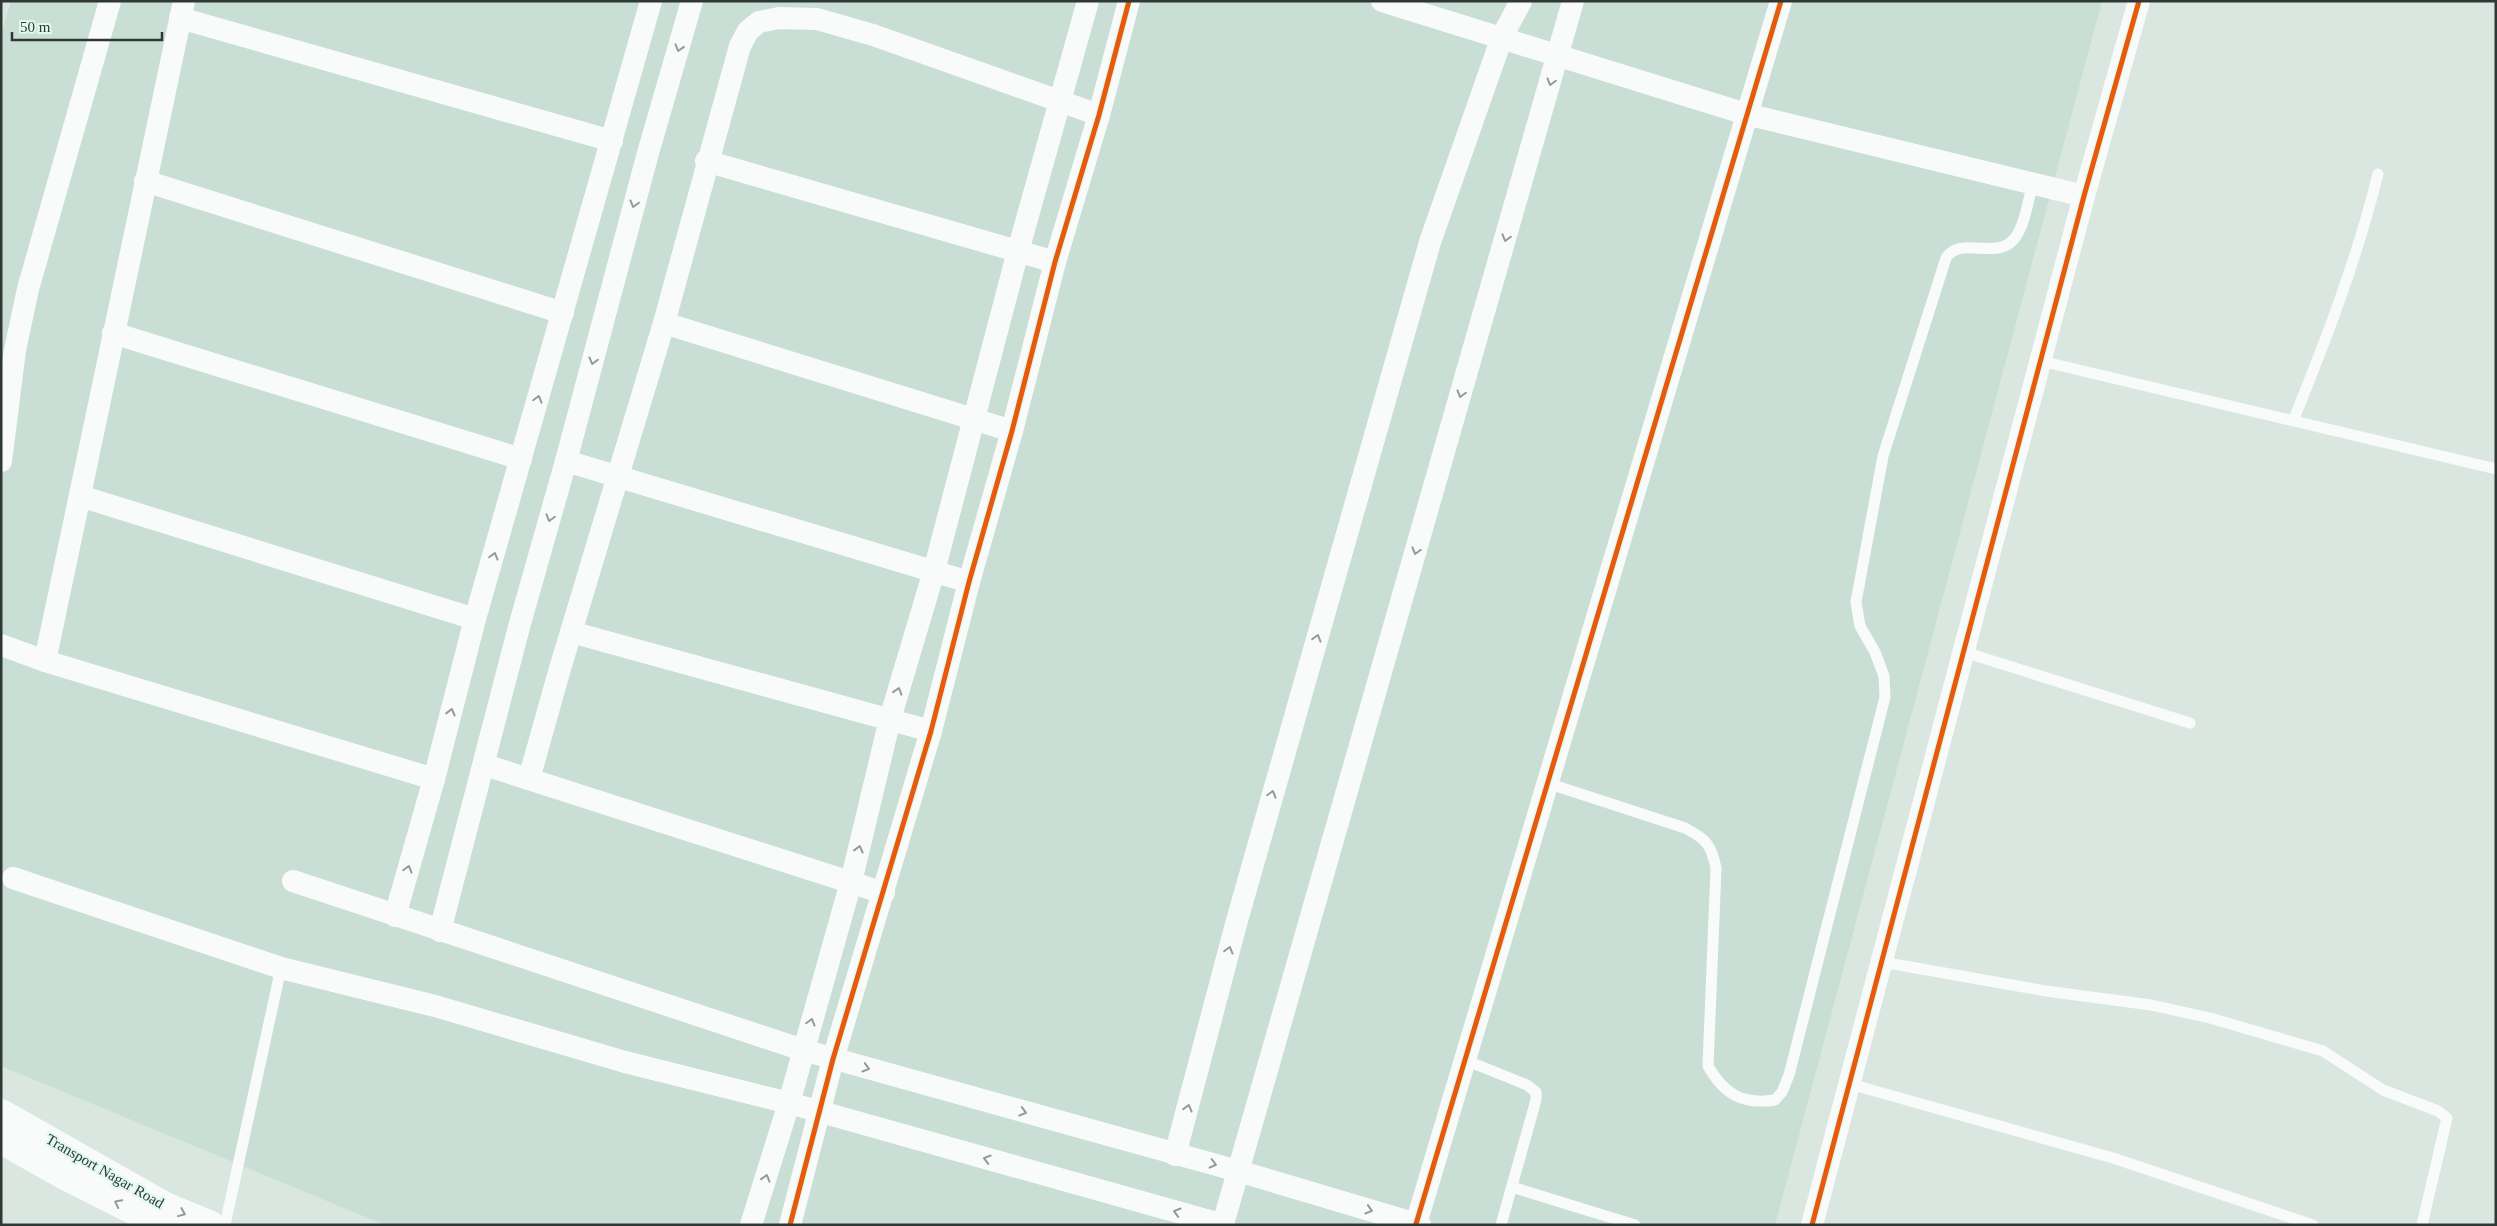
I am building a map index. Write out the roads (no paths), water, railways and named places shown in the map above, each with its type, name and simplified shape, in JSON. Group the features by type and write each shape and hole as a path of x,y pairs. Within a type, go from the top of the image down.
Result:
{"main road":[{"name":"Transport Nagar Road","path":"1,1113 165,1206 210,1225"},
{"name":"Transport Nagar Road","path":"1,1140 65,1176 162,1225"}],"street":[{"path":"1,461 15,350 28,289 110,1"},
{"path":"395,916 434,779 475,619 564,313 650,1"},
{"path":"440,932 522,618 648,153 692,1"},
{"path":"751,1225 789,1103 851,882 890,719 934,571 1018,251 1088,1"},
{"path":"790,1225 833,1059 931,731 969,582 1012,431 1055,262 1099,115 1129,1"},
{"path":"1382,1 1746,114 2084,196"},
{"path":"1175,1155 1236,924 1430,242 1502,38 1521,1"},
{"path":"7,875 281,968 435,1006 625,1062 789,1103 1223,1225 1573,1"},
{"path":"293,881 440,932 803,1050 1238,1171 1418,1224 1780,1"},
{"path":"1812,1225 2084,196 2139,1"},
{"path":"46,661 144,181 182,10 612,141"},
{"path":"529,779 664,323 706,161 740,46 748,31 759,22 779,18 817,19 873,35 1060,103 1099,115"},
{"path":"706,161 1055,262"},
{"path":"144,181 564,313"},
{"path":"664,323 1012,431"},
{"path":"113,333 520,459"},
{"path":"566,461 969,582"},
{"path":"80,496 475,619"},
{"path":"571,632 931,731"},
{"path":"1,645 46,661 434,779"},
{"path":"485,765 884,892"}],"lane":[{"path":"2293,421 2323,347 2354,258 2378,174"},
{"path":"1547,783 1685,828 1700,836 1712,848 1716,868 1708,1066 1717,1081 1731,1094 1747,1100 1764,1102 1775,1100 1782,1092 1789,1075 1885,697 1884,676 1875,652 1860,626 1856,602 1884,456 1946,258 1950,252 1961,248 1995,249 2008,245 2015,238 2019,229 2033,184"},
{"path":"2041,361 2496,469"},
{"path":"1964,652 2190,723"},
{"path":"1882,962 2046,991 2151,1005 2210,1018 2323,1051 2383,1090 2438,1111 2447,1118 2422,1225"},
{"path":"225,1225 281,968"},
{"path":"1465,1060 1527,1085 1536,1092 1536,1100 1501,1225"},
{"path":"1850,1084 2113,1158 2313,1225"},
{"path":"1512,1187 1636,1225"}]}
